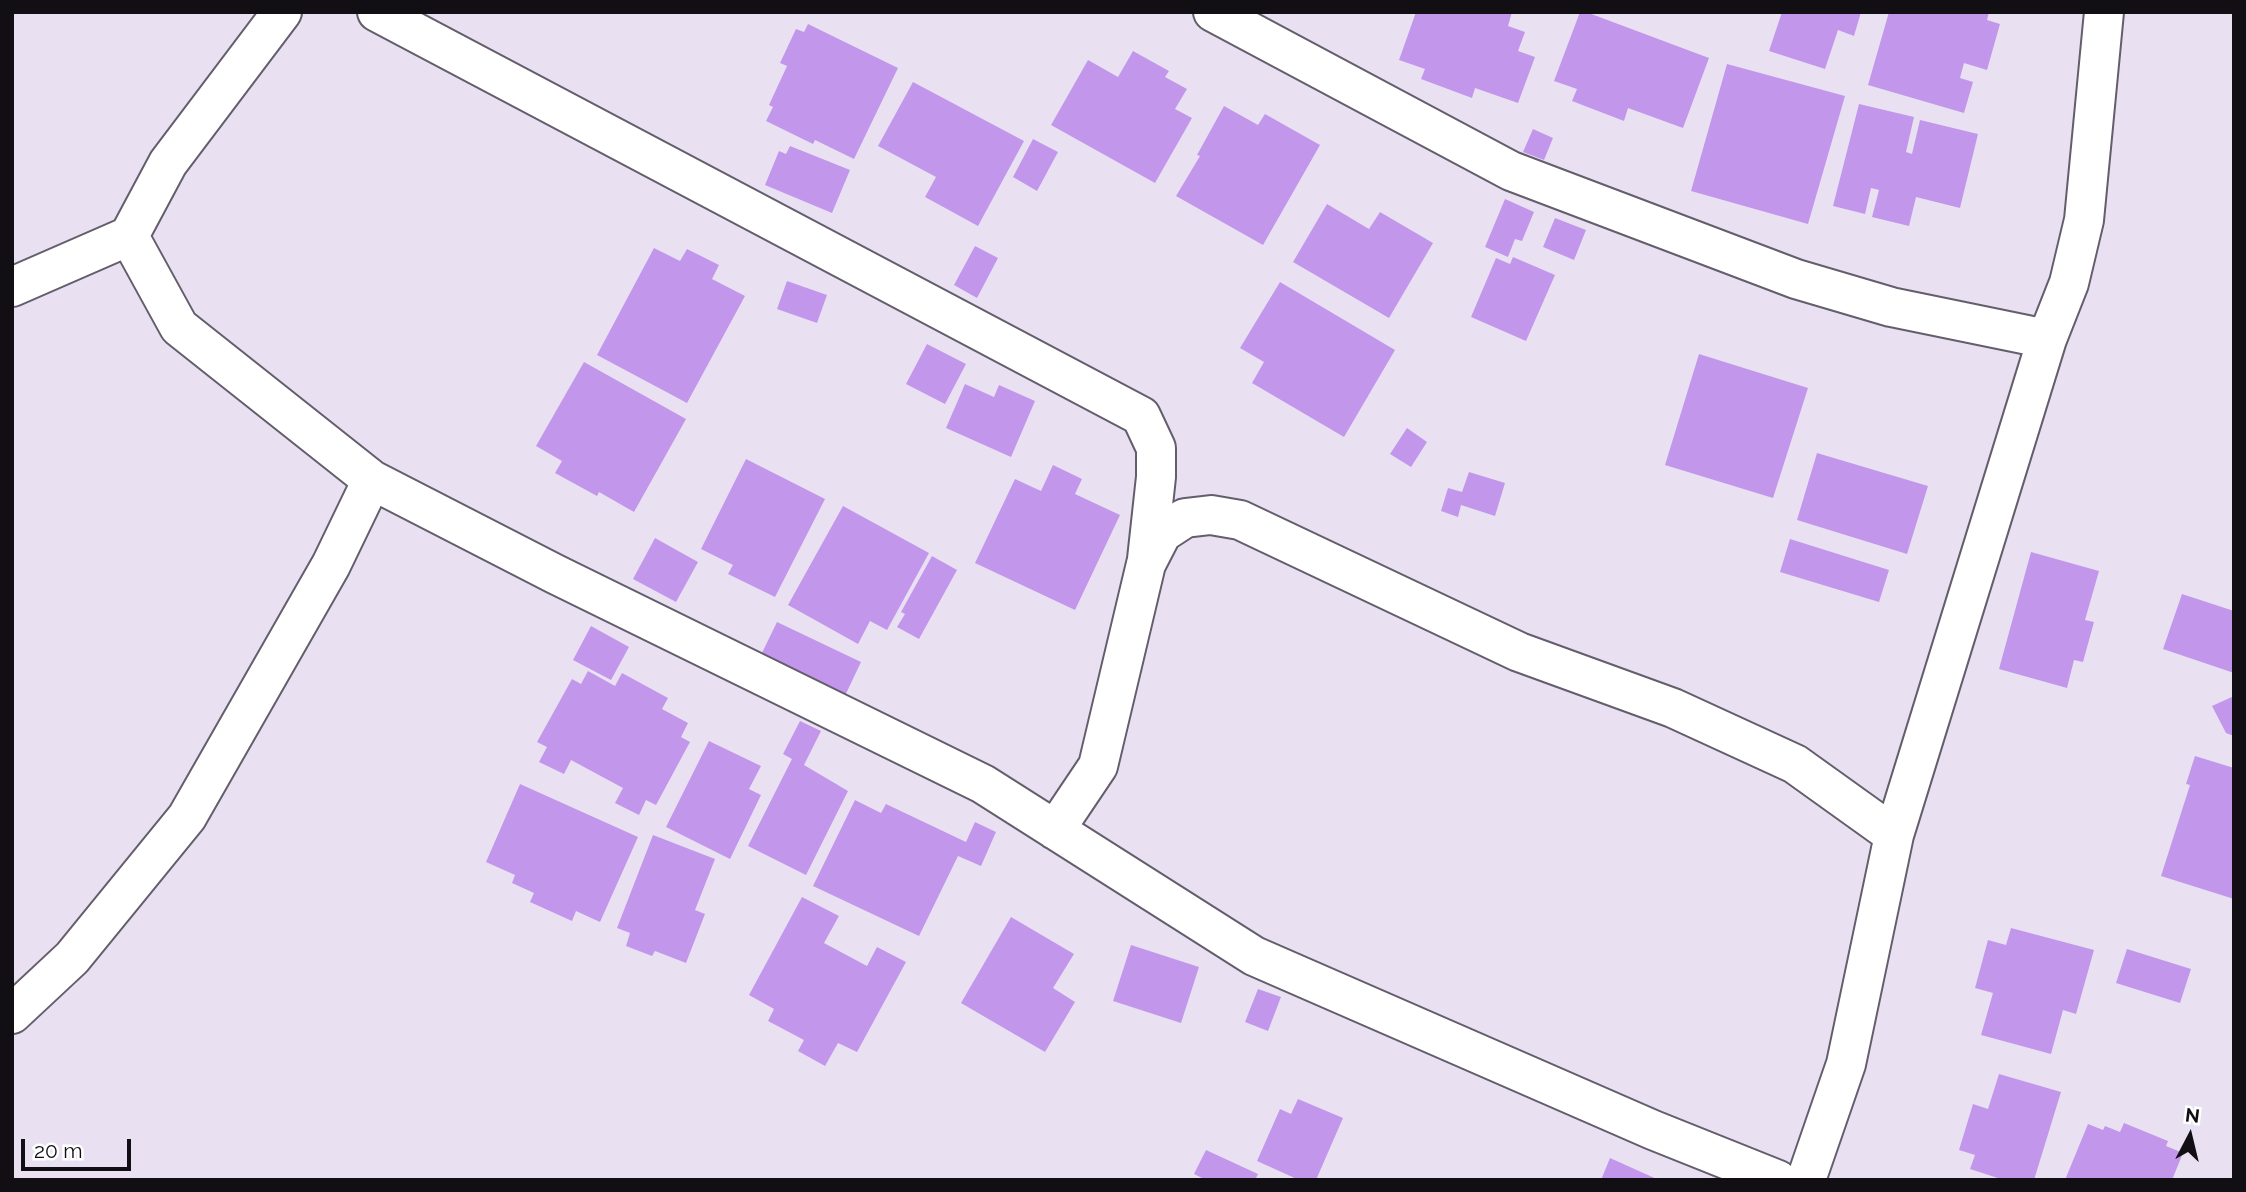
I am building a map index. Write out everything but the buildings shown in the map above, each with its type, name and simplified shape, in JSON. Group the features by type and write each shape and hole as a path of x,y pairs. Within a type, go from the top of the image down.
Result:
{"street":[{"path":"12,287 129,236 167,163 282,12"},
{"path":"377,12 1141,416 1156,448 1156,477 1146,564 1098,766 1055,830"},
{"path":"1213,12 1511,171 1796,279 1891,307 2047,339"},
{"path":"1806,1180 1846,1064 1894,835 2047,339 2069,284 2084,220 2104,12"},
{"path":"129,236 178,327 372,480 555,574 983,784 1254,956 1653,1130 1778,1180"},
{"path":"12,1014 72,958 187,817 331,565 372,480"},
{"path":"1146,564 1162,533 1185,518 1211,515 1240,520 1519,652 1673,708 1795,764 1894,835"}]}
